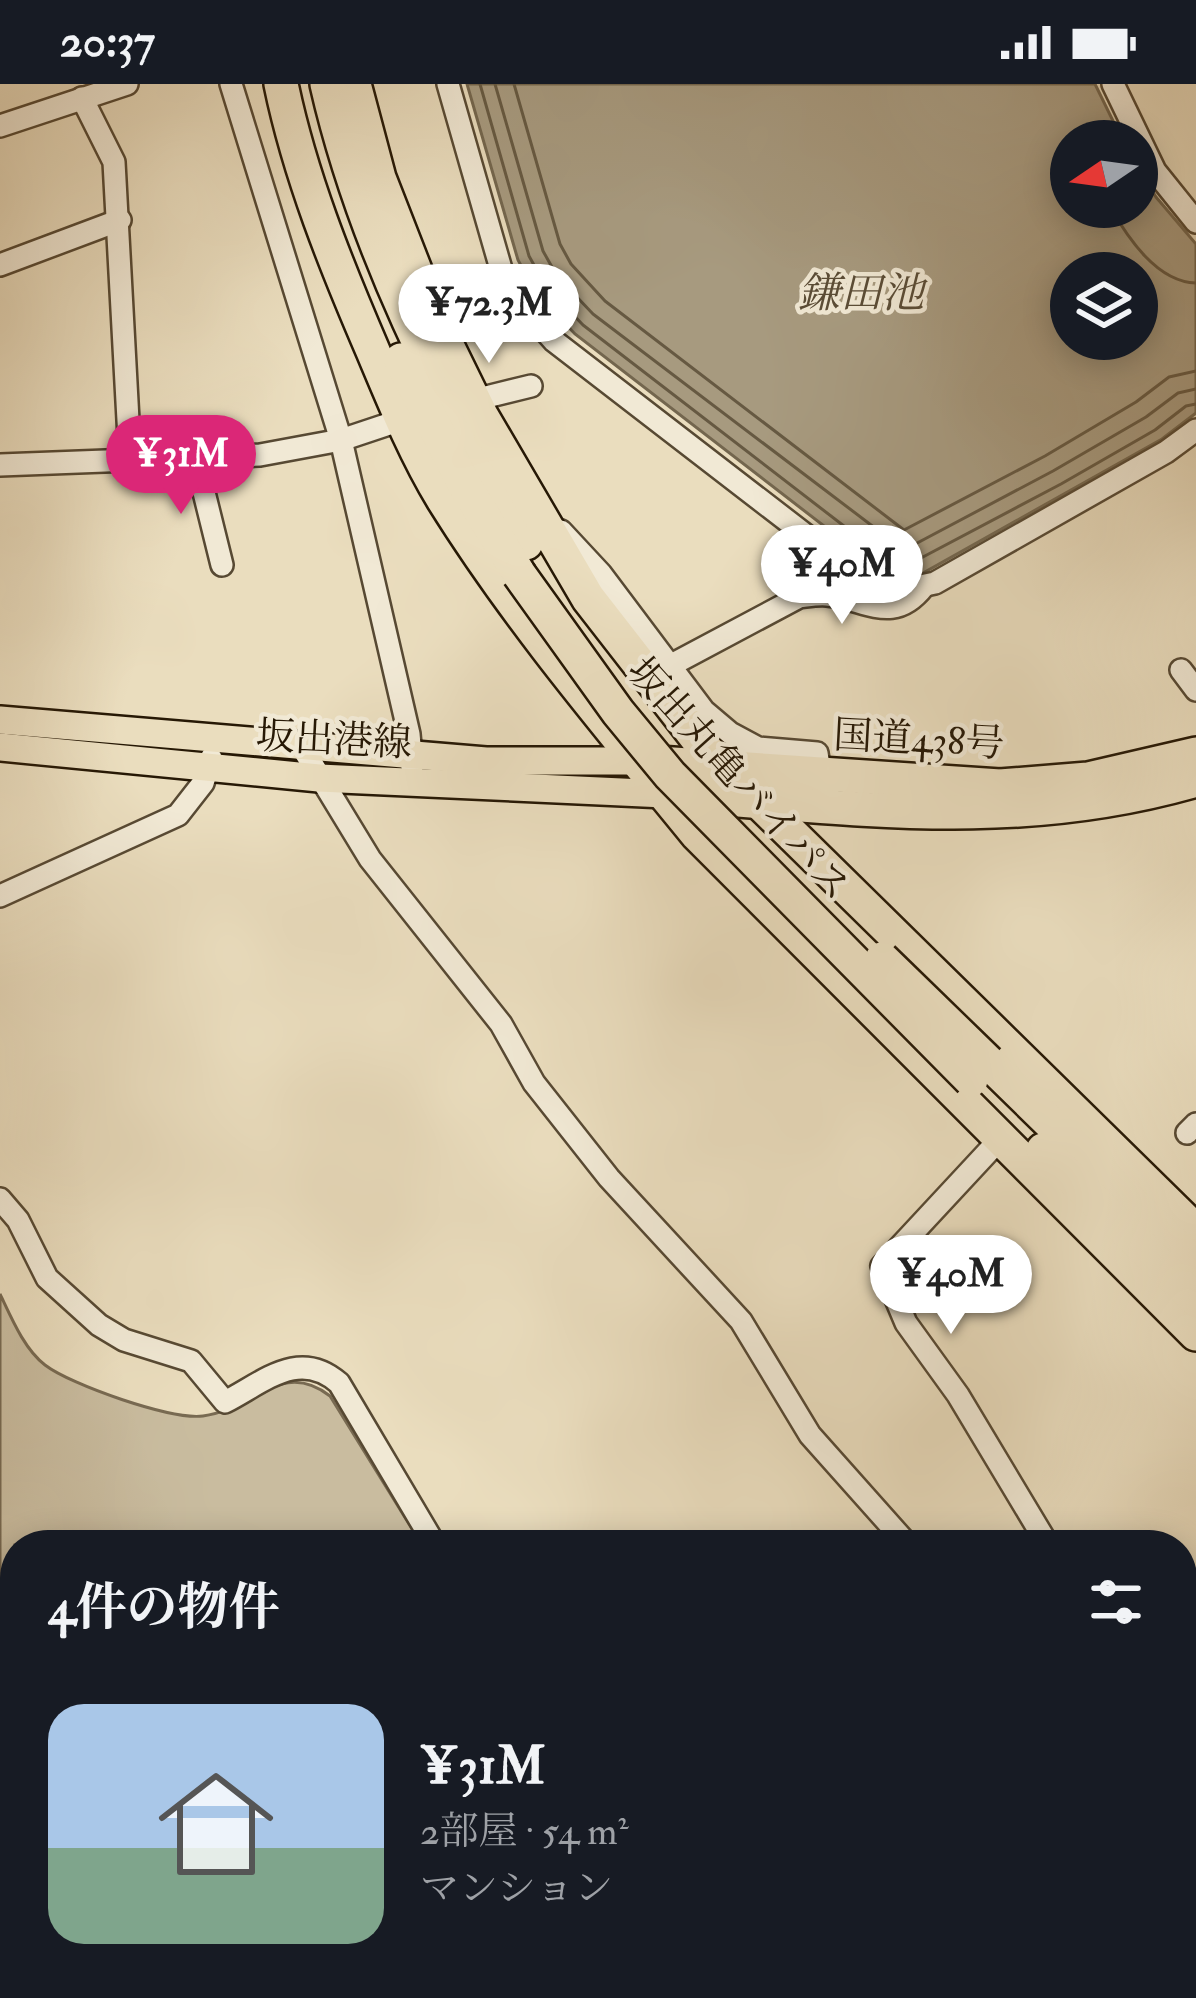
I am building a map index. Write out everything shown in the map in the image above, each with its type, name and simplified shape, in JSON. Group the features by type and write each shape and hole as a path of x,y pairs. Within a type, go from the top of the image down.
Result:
{"highway":[{"path":"281,84 319,212 406,418 441,496 506,593 697,834 1196,1334"},
{"name":"坂出丸亀バイパス","path":"302,84 340,209 416,396 528,567 716,794 1196,1300"},
{"name":"坂出丸亀バイパス","path":"327,84 362,203 398,295 528,567"},
{"path":"354,84 404,249 467,402 587,598 660,672 723,766 1196,1231"},
{"name":"国道438号","path":"665,794 760,804 822,792 1053,784 1196,754"},
{"name":"国道438号","path":"635,761 723,766 822,792 857,808 1001,814 1055,810 1196,780"},
{"path":"810,852 811,833 823,815 857,808"},
{"name":"坂出丸亀バイパス","path":"980,1071 1196,1265"}],"main road":[{"path":"574,761 594,737 588,700"},
{"name":"坂出港線","path":"0,720 300,744 412,767 665,794"},
{"name":"坂出港線","path":"0,747 319,778 486,761 635,761"}],"street":[{"path":"0,125 127,84"},
{"path":"231,84 341,440 412,767"},
{"path":"448,84 503,276 536,321 592,372 877,590 892,592 935,583 1166,452 1196,430"},
{"path":"1113,84 1155,171 1196,222"},
{"path":"82,98 114,162 130,458"},
{"path":"0,265 119,220"},
{"path":"467,402 531,386"},
{"path":"0,465 260,455 341,440 406,418"},
{"path":"195,456 222,565"},
{"path":"552,521 601,574 660,672 730,734 758,748 818,753 822,792"},
{"path":"660,672 799,597 824,594 886,609 914,599 924,586"},
{"path":"1181,670 1196,690"},
{"path":"0,896 166,822 188,806 210,769 214,738"},
{"path":"300,744 370,859 501,1024 534,1083 609,1178 741,1321 810,1436 895,1530"},
{"path":"1000,1139 882,1266 906,1323 958,1395 1039,1530"},
{"path":"0,1199 18,1220 47,1278 124,1340 191,1361 225,1402 291,1368 324,1371 339,1383 426,1530"}],"shaded area":[{"path":"0,1294 24,1342 45,1365 122,1400 168,1413 203,1416 281,1384 313,1386 330,1396 413,1530 0,1530"}],"water":[{"name":"鎌田池","path":"467,84 1095,84 1113,120 1050,120 1050,228 1158,228 1158,199 1196,244 1196,413 1162,439 907,582 872,563 575,334 536,293 518,260"}]}
